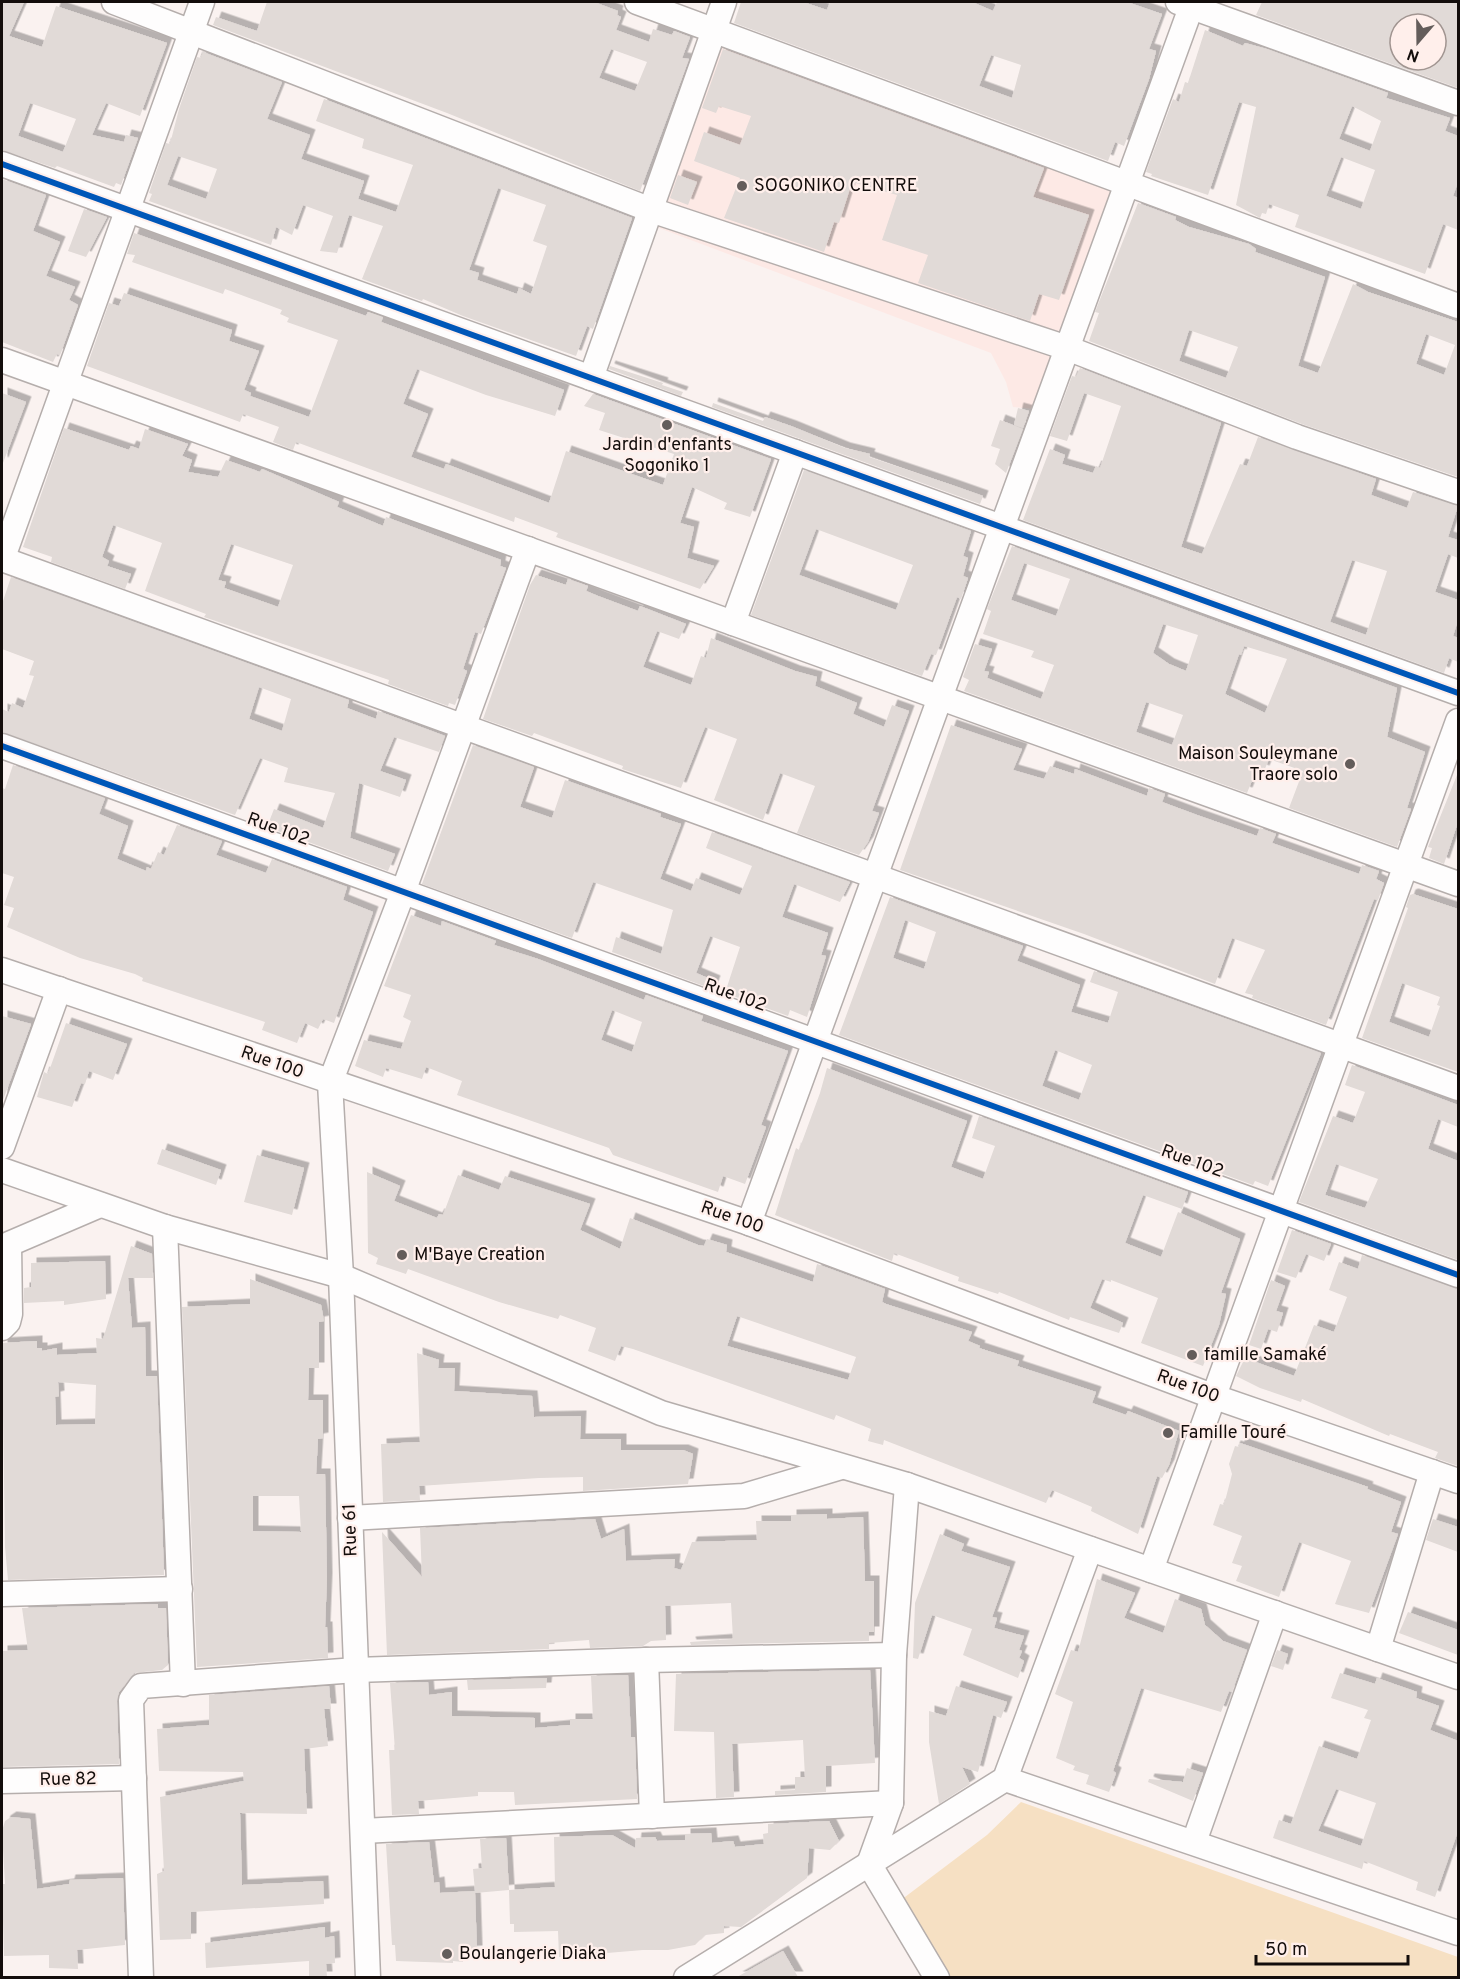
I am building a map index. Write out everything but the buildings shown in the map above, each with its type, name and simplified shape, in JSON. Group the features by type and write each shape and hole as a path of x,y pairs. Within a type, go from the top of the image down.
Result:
{"street":[{"path":"114,2 192,30 651,210 1067,348 1297,436 1458,492"},
{"path":"202,2 2,559 1458,1088"},
{"path":"637,2 714,28 1126,185 1458,306"},
{"path":"591,378 724,2"},
{"path":"749,1223 1126,185 1187,3 1458,103"},
{"path":"2,164 1458,693"},
{"path":"2,360 1458,884"},
{"path":"733,623 795,452"},
{"path":"330,1083 404,892 528,549"},
{"path":"1151,1570 1212,1396 1458,721"},
{"name":"Rue 102","path":"2,746 1458,1275"},
{"name":"Rue 100","path":"2,970 330,1083 749,1223 1212,1396 1458,1481"},
{"path":"2,1147 59,989"},
{"name":"Rue 61","path":"330,1083 341,1276 368,1977"},
{"path":"2,1170 165,1227 341,1276 661,1413 907,1485 1458,1677"},
{"path":"2,1328 8,1322 10,1314 5,1245 100,1205"},
{"path":"165,1227 183,1684"},
{"path":"350,1518 744,1496 841,1467"},
{"path":"1378,1649 1432,1472"},
{"path":"869,1864 891,1803 894,1655 907,1485"},
{"path":"686,1977 1005,1779 1090,1549"},
{"path":"2,1594 180,1589"},
{"path":"1194,1842 1275,1613"},
{"path":"141,1977 131,1700 141,1686 356,1670 646,1659 894,1655"},
{"path":"646,1659 652,1816"},
{"name":"Rue 82","path":"2,1782 134,1778"},
{"path":"1005,1779 1458,1933"},
{"path":"363,1832 891,1803"},
{"path":"869,1864 937,1977"}],"shaded area":[{"path":"717,37 1116,191 1035,409 1013,407 1006,382 991,353 651,225"},
{"path":"1021,1802 1458,1957 1458,1978 945,1977 901,1900 987,1835"}],"cycle path":[{"path":"2,164 1458,693"},
{"path":"2,746 1458,1275"}],"place":[{"name":"SOGONIKO CENTRE","path":"742,186"},
{"name":"Jardin d'enfants Sogoniko 1","path":"667,425"},
{"name":"Maison Souleymane Traore solo","path":"1350,764"},
{"name":"M'Baye Creation","path":"402,1255"},
{"name":"famille Samaké","path":"1192,1355"},
{"name":"Famille Touré","path":"1168,1433"},
{"name":"Boulangerie Diaka","path":"447,1954"}]}
